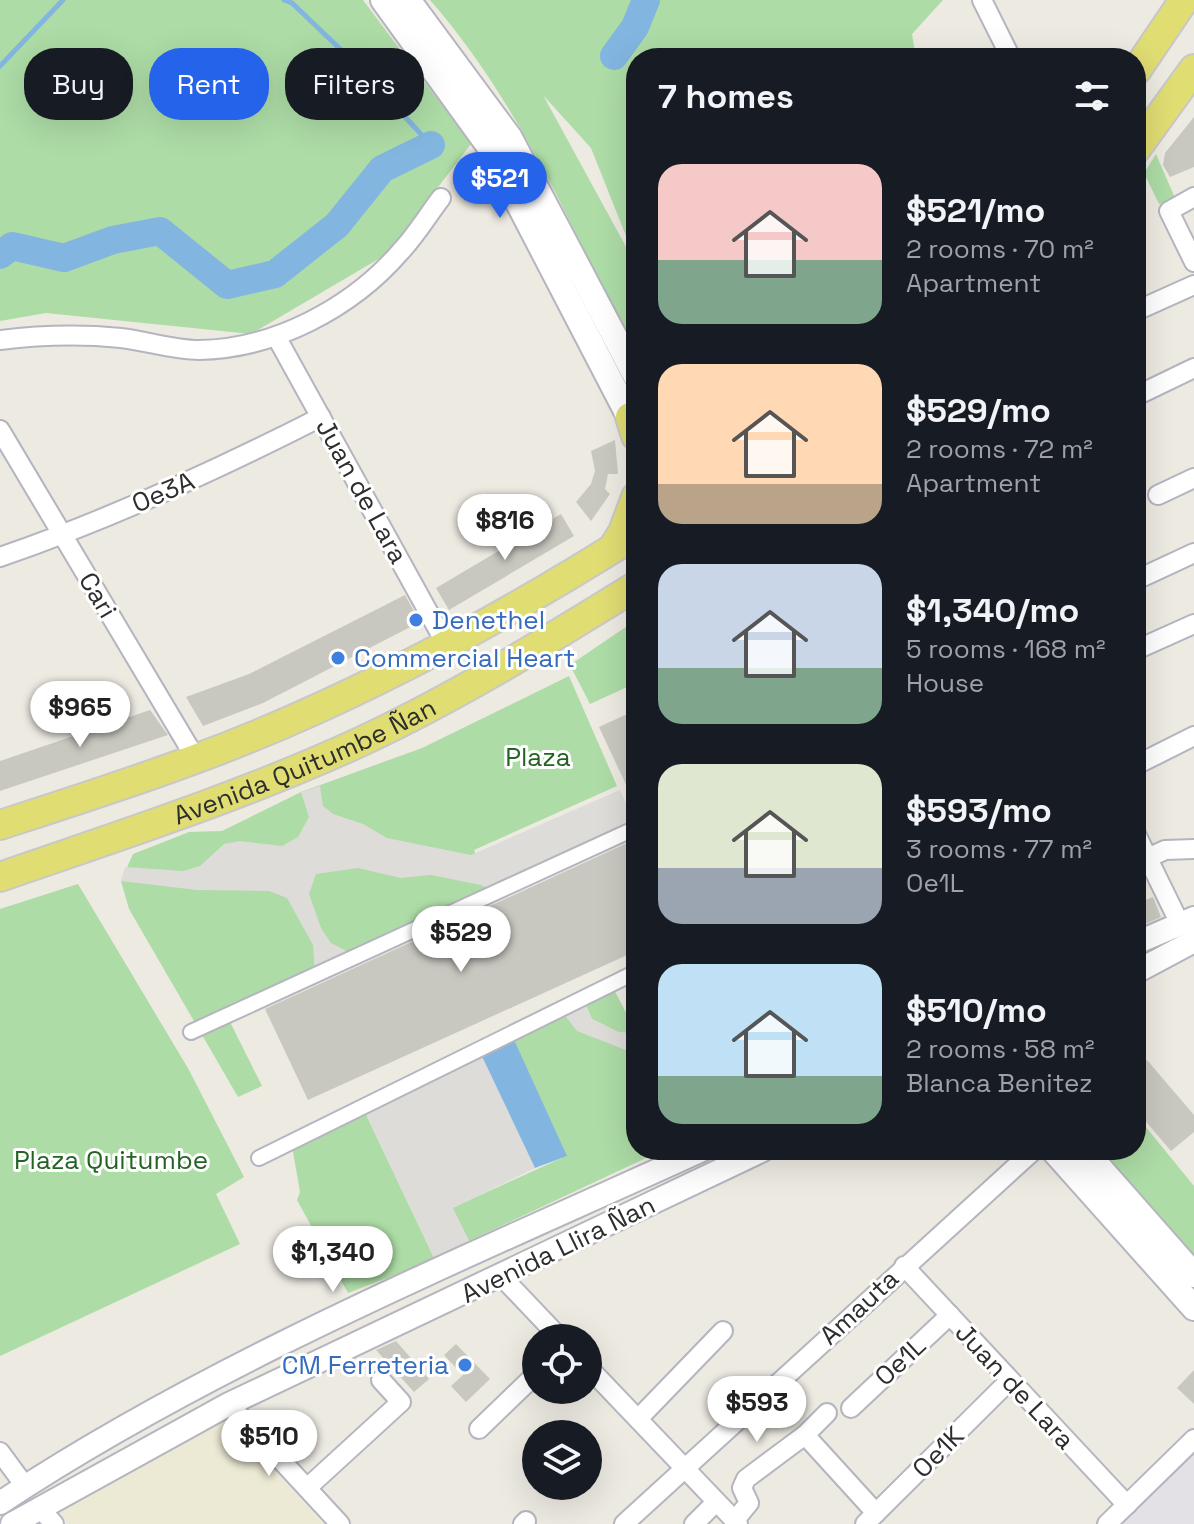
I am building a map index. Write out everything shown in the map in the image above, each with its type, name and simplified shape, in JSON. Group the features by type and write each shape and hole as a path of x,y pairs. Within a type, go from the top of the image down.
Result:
{"main road":[{"path":"383,0 488,145 626,412"},
{"path":"408,0 510,138 626,358"},
{"path":"1146,56 1184,0"},
{"path":"1146,135 1194,69"},
{"name":"Avenida Quitumbe Ñan","path":"0,825 196,759 339,699 514,609 624,541"},
{"name":"Avenida Quitumbe Ñan","path":"0,877 212,804 361,741 536,648 626,594"},
{"path":"1062,1160 1194,1308"},
{"path":"1093,1160 1194,1275"}],"street":[{"path":"982,0 1006,48"},
{"path":"1194,197 1169,211 1194,262"},
{"path":"0,340 45,334 121,338 197,350 277,338 348,297 379,272 401,252 441,198"},
{"path":"1146,307 1194,285"},
{"name":"Juan de Lara","path":"277,338 303,371 321,417 370,491 421,584 446,644"},
{"path":"1146,391 1194,368"},
{"name":"Oe3A","path":"0,557 63,535 238,459 321,417"},
{"name":"Cari","path":"0,430 196,759"},
{"path":"1158,495 1194,478"},
{"path":"1146,575 1194,553"},
{"path":"1146,646 1194,624"},
{"path":"1146,760 1194,736"},
{"path":"191,1032 626,833"},
{"path":"1148,858 1165,850 1194,849"},
{"path":"1146,854 1189,928"},
{"path":"1146,940 1189,928"},
{"path":"1146,964 1189,928"},
{"path":"259,1158 626,977"},
{"name":"Avenida Llira Ñan","path":"0,1503 199,1387 347,1313 680,1160"},
{"name":"Avenida Llira Ñan","path":"12,1524 229,1404 502,1277 742,1160"},
{"name":"Amauta","path":"624,1524 1023,1160"},
{"name":"Juan de Lara","path":"904,1266 1127,1505"},
{"path":"502,1277 547,1324"},
{"name":"Oe1L","path":"851,1408 950,1315"},
{"path":"638,1419 723,1331"},
{"path":"307,1488 401,1402 381,1380"},
{"name":"Oe1K","path":"871,1519 1010,1380"},
{"path":"602,1382 736,1522 749,1503 742,1488 746,1479 805,1435 827,1413"},
{"path":"479,1429 522,1388"},
{"path":"229,1404 340,1524"},
{"path":"805,1435 871,1519"},
{"path":"1107,1524 1194,1439"},
{"path":"0,1452 25,1486"},
{"path":"694,1524 716,1502"},
{"path":"39,1507 54,1524"}],"shaded area":[{"path":"320,786 323,806 333,814 363,824 387,838 471,855 620,790 626,804 626,831 496,892 481,885 431,875 401,878 358,868 316,874 309,894 321,928 331,943 356,956 315,975 313,945 287,898 269,891 197,890 121,881 125,867 183,871 200,866 224,844 240,841 282,846 298,837 309,817 301,792"},
{"path":"583,999 592,1019 626,1033 626,1050 577,1031 560,1009"},
{"path":"478,1048 535,1168 453,1208 469,1241 435,1260 361,1104"},
{"path":"228,1418 322,1524 69,1524 56,1510"},
{"path":"1194,1453 1194,1524 1122,1524"}],"green space":[{"path":"0,0 363,0 399,48 285,48 285,120 424,120 424,81 471,144 387,254 251,334 46,313 0,321"},
{"path":"430,0 943,0 912,34 914,48 626,48 626,236 591,148 543,95 626,247 626,338 545,172 463,40"},
{"path":"1156,154 1175,198 1159,204 1146,177 1146,170"},
{"path":"626,627 626,688 590,704 570,665"},
{"name":"Plaza","path":"569,676 617,786 474,850 489,889 227,1016 262,1086 238,1097 129,909 121,881 133,854 189,832 222,831 301,792 422,748"},
{"name":"Plaza Quitumbe","path":"78,884 189,1070 244,1177 216,1194 240,1244 0,1356 0,909"},
{"path":"611,984 626,1012 626,1033 592,1019 583,999"},
{"path":"560,1009 610,1043 626,1050 626,1160 642,1160 469,1241 452,1208 566,1156 511,1033"},
{"path":"361,1104 435,1260 348,1293 297,1200 300,1192 291,1140"},
{"path":"1146,1127 1194,1186 1194,1262 1107,1160 1146,1160"}],"water":[{"path":"511,1033 567,1156 535,1168 478,1048"}],"building":[{"path":"1194,117 1194,167 1170,177 1163,165 1165,153"},
{"path":"615,440 618,474 608,474 605,489 610,494 591,521 576,502 591,484 595,471 591,451"},
{"path":"561,514 574,536 449,610 436,588"},
{"path":"405,595 420,622 263,703 203,726 186,697 249,674"},
{"path":"150,710 168,735 0,791 0,761"},
{"path":"626,715 626,785 599,727"},
{"path":"626,844 626,956 308,1100 265,1009"},
{"path":"1153,897 1161,917 1146,924 1146,900"},
{"path":"1146,1061 1194,1115 1194,1132 1171,1151 1146,1122"},
{"name":"CM Ferreteria","path":"396,1341 429,1379 414,1392 376,1350"},
{"name":"CM Ferreteria","path":"456,1344 490,1379 466,1402 451,1386 463,1375 444,1355"},
{"path":"1194,1370 1194,1404 1177,1388"}],"waterway":[{"path":"0,66 63,0"},
{"path":"284,0 292,3 359,67 431,145"},
{"path":"614,56 635,27 646,0"},
{"path":"0,255 12,246 64,258 113,240 160,231 227,285 275,274 337,225 382,169 431,145"}],"place":[{"name":"Denethel","path":"416,620"},
{"name":"Commercial Heart","path":"338,658"},
{"name":"CM Ferreteria","path":"465,1365"}]}
